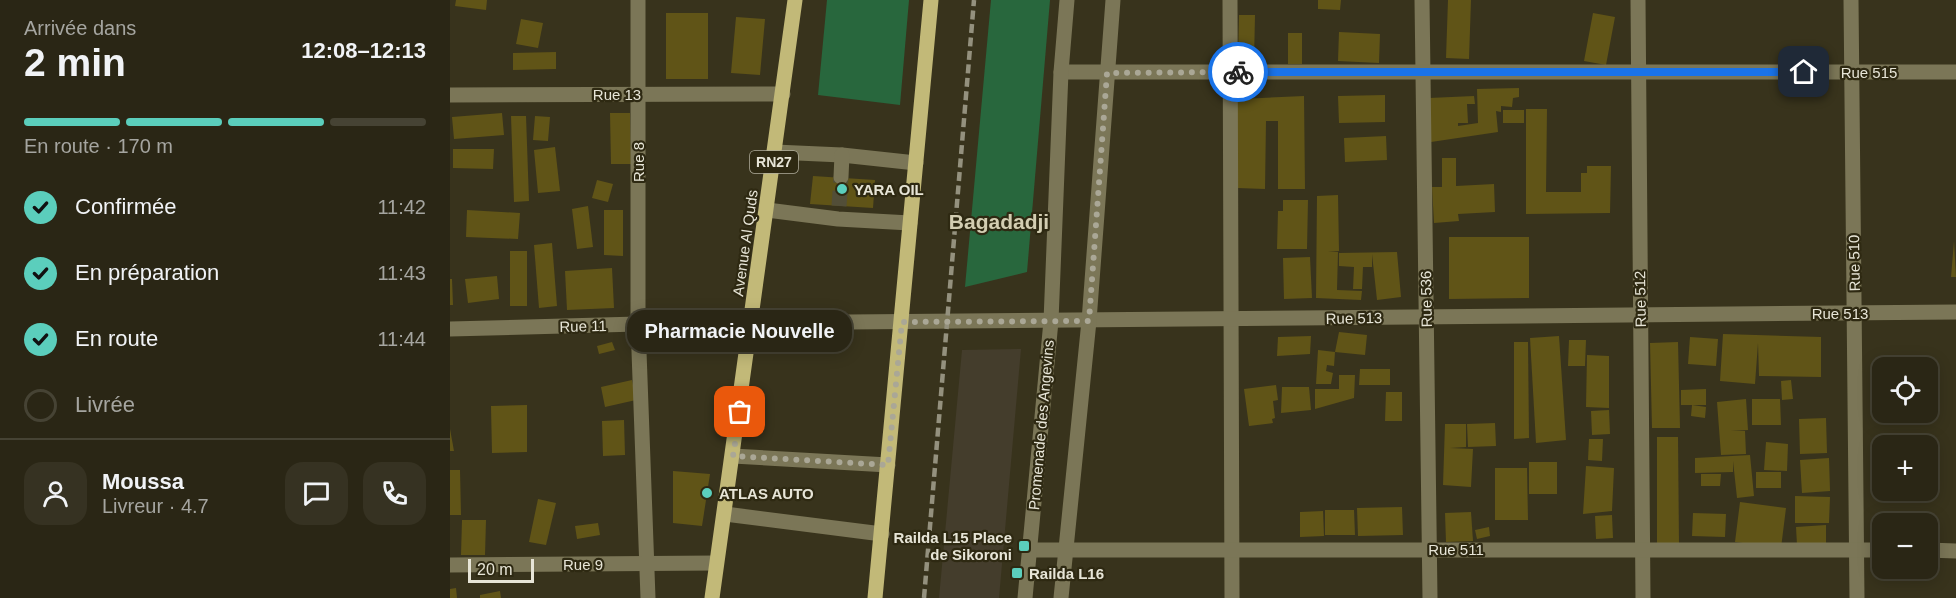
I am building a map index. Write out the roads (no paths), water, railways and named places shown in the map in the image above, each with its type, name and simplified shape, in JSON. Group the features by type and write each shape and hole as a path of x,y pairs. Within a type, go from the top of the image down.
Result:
{"main road":[{"name":"Avenue Al Quds","path":"712,598 752,324 795,0"},
{"path":"876,598 931,0"}],"street":[{"name":"Rue 8","path":"638,0 638,324 648,598"},
{"name":"Promenade des Angevins","path":"1025,598 1051,321 1061,72 1067,0"},
{"path":"1061,598 1089,321 1113,0"},
{"path":"1230,0 1232,598"},
{"name":"Rue 536","path":"1422,0 1430,598"},
{"name":"Rue 512","path":"1638,0 1643,598"},
{"name":"Rue 510","path":"1851,0 1857,598"},
{"name":"Rue 515","path":"1061,72 1956,72"},
{"name":"Rue 13","path":"450,95 783,93"},
{"path":"775,152 842,155 916,163"},
{"path":"841,177 842,155"},
{"path":"767,210 838,212 910,223"},
{"name":"Rue 513","path":"752,324 1956,312"},
{"name":"Rue 11","path":"450,329 638,324 752,324"},
{"path":"733,456 888,465"},
{"path":"725,514 882,534"},
{"name":"Rue 511","path":"1029,550 1232,548 1872,550"},
{"path":"1938,550 1956,550"},
{"name":"Rue 9","path":"450,565 716,563"}],"tunnel":[{"path":"839,206 841,177"}],"railway":[{"path":"924,598 974,0"}],"place":[{"name":"YARA OIL","path":"842,189"},
{"name":"Pharmacie Nouvelle","path":"740,412"},
{"name":"ATLAS AUTO","path":"707,493"},
{"name":"Railda L15 Place de Sikoroni","path":"1024,546"},
{"name":"Railda L16","path":"1017,573"}],"district":[{"name":"Bagadadji","path":"999,221"}]}
